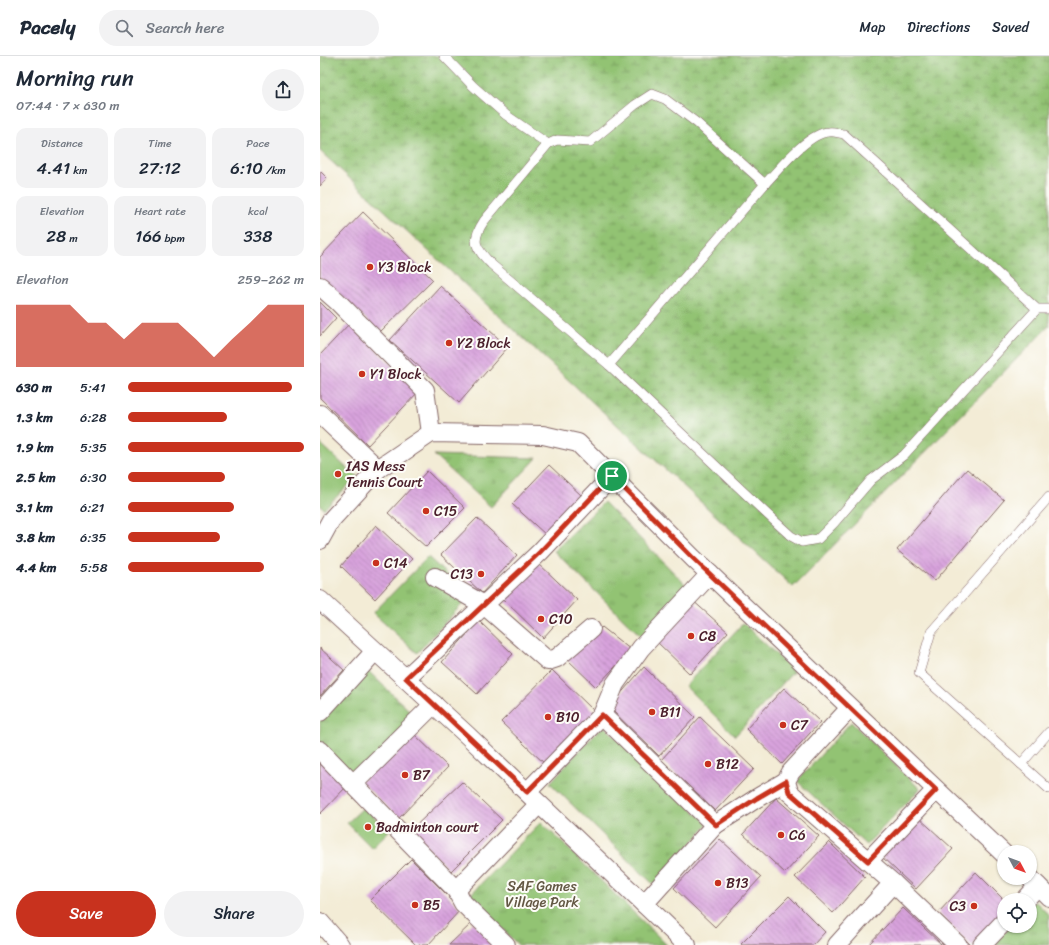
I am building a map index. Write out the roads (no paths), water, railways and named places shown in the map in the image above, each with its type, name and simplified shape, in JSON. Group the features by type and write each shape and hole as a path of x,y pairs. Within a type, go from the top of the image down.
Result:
{"street":[{"path":"320,286 337,301 425,390 432,433"},
{"path":"320,414 378,469"},
{"path":"320,540 331,520 378,469 432,433 543,435 578,443 710,574 997,847"},
{"path":"406,678 540,552 612,476"},
{"path":"456,890 602,715 615,684 641,648 710,574"},
{"path":"435,577 484,605 548,661 557,658 591,629"},
{"path":"320,602 434,704 687,945"},
{"path":"320,712 375,651"},
{"path":"353,784 434,704"},
{"path":"644,904 716,825 786,781 791,772 850,708"},
{"path":"602,715 716,825"},
{"path":"320,750 456,890 463,903 506,945"},
{"path":"786,781 789,792 893,883 958,945"},
{"path":"868,861 936,790"},
{"path":"846,942 893,883"},
{"path":"320,922 340,945"},
{"path":"982,945 997,929"}],"lane":[{"path":"444,56 473,86 506,115 548,144"},
{"path":"765,184 697,124 665,99 652,94 635,105 590,142 557,140 548,144 477,231 475,242 481,253 491,264 609,365 768,515 792,536 802,542 818,539 834,523 871,480 904,455 1037,309"},
{"path":"609,365 789,157 814,136 828,131 844,134 1037,309 1049,309"},
{"path":"1049,497 931,632 919,673 1049,789"},
{"path":"1021,764 1049,732"}],"place":[{"name":"Y3 Block","path":"370,267"},
{"name":"Y2 Block","path":"449,343"},
{"name":"Y1 Block","path":"362,374"},
{"name":"IAS Mess Tennis Court","path":"338,474"},
{"name":"C15","path":"426,511"},
{"name":"C14","path":"376,563"},
{"name":"C13","path":"481,574"},
{"name":"C10","path":"541,619"},
{"name":"C8","path":"691,636"},
{"name":"B11","path":"652,712"},
{"name":"B10","path":"548,717"},
{"name":"C7","path":"783,725"},
{"name":"B12","path":"708,764"},
{"name":"B7","path":"405,775"},
{"name":"Badminton court","path":"368,827"},
{"name":"C6","path":"781,835"},
{"name":"B13","path":"718,883"},
{"name":"B5","path":"415,905"},
{"name":"C3","path":"974,906"}],"park label":[{"name":"SAF Games Village Park","path":"542,894"}]}
